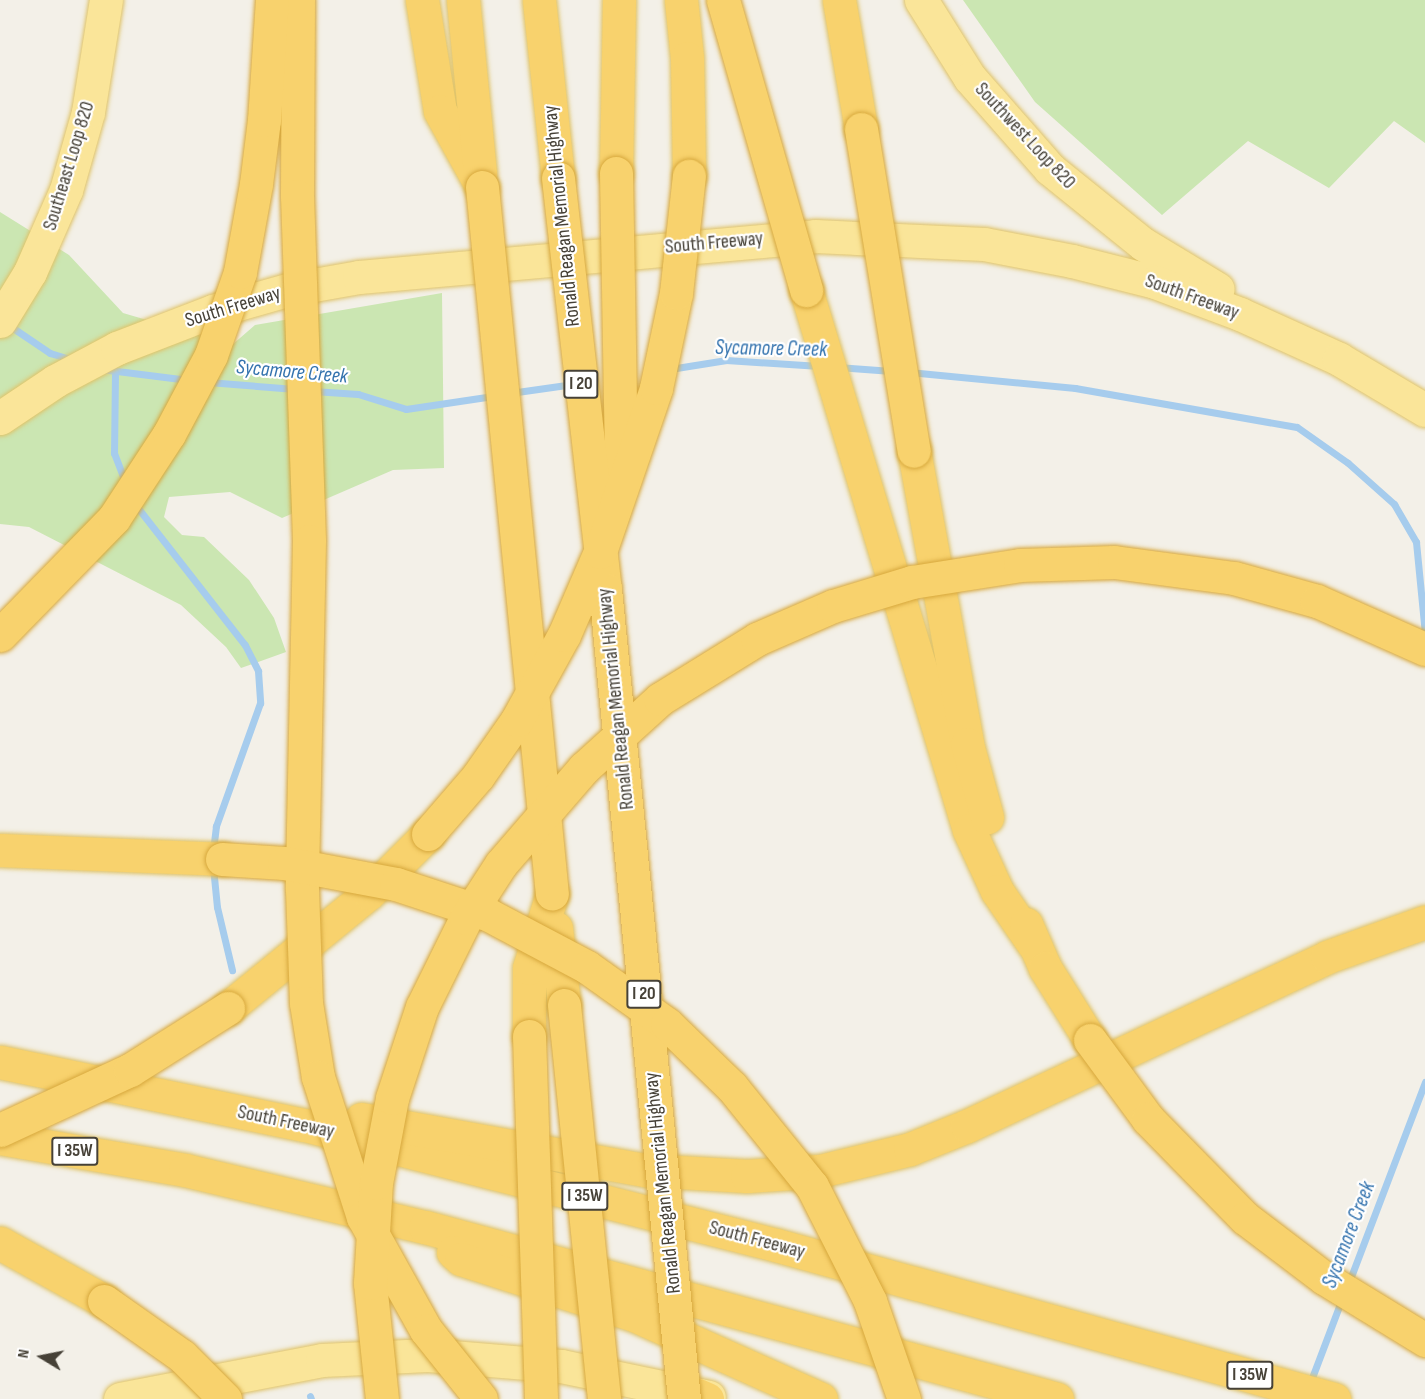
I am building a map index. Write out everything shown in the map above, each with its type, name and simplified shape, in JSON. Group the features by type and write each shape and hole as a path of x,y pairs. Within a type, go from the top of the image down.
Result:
{"highway":[{"path":"0,635 114,518 169,434 211,356 240,272 254,196 264,120 272,0"},
{"path":"298,0 298,220 309,541 302,889 306,1003 318,1077 363,1217 414,1311 481,1399"},
{"path":"422,0 440,111 482,187"},
{"path":"464,0 604,1399"},
{"name":"Ronald Reagan Memorial Highway","path":"539,0 605,589 703,1398"},
{"path":"605,589 623,454 616,173 620,0"},
{"path":"0,1130 92,1090 168,1048 280,968 408,855 478,776 517,720 564,635 600,552 644,431 664,354 685,233 689,176 687,58 681,0"},
{"path":"723,0 945,760 982,862 1034,945 1074,1017 1148,1119 1206,1181 1299,1261 1381,1316 1425,1340"},
{"path":"839,0 919,485 967,744 988,821 1034,945"},
{"path":"382,1399 370,1283 376,1183 394,1088 422,1007 462,926 501,864 584,768 660,699 749,643 833,606 912,582 1020,565 1124,563 1234,578 1317,601 1425,649"},
{"path":"0,850 255,861 347,874 425,892 487,914 587,967 667,1024 710,1062 812,1186 860,1277 904,1399"},
{"path":"541,1399 529,968 552,894"},
{"path":"305,1125 363,1119 610,1165 685,1174 783,1175 820,1171 910,1149 967,1126 1352,946 1425,922"},
{"name":"South Freeway","path":"0,1062 305,1125 788,1248 1166,1350 1334,1399"},
{"name":"I 35W","path":"0,1138 185,1170 425,1227 1058,1399"},
{"path":"425,1227 461,1259 634,1315 821,1399"},
{"path":"0,1243 104,1301 182,1356 225,1399"}],"main road":[{"name":"Southeast Loop 820","path":"0,321 30,272 66,190 88,112 106,0"},
{"name":"Southwest Loop 820","path":"921,0 970,78 1042,160 1080,196 1143,244 1339,359"},
{"name":"South Freeway","path":"0,418 84,364 158,331 257,298 359,277 763,238 855,236 944,240 1072,261 1155,282 1240,314 1339,359 1425,411"},
{"path":"120,1399 322,1359 428,1354 561,1366 703,1398"}],"green space":[{"path":"963,0 1425,0 1425,143 1394,121 1329,188 1248,141 1162,215 1035,102"},
{"path":"0,212 69,255 123,313 232,345 255,325 442,293 444,468 393,470 282,518 230,492 169,497 164,517 182,535 204,537 249,580 274,618 286,652 241,668 226,647 181,605 29,527 0,524"}],"waterway":[{"name":"Sycamore Creek","path":"7,324 50,353 73,360"},
{"name":"Sycamore Creek","path":"670,369 726,360 820,366"},
{"name":"Sycamore Creek","path":"837,367 892,371"},
{"name":"Sycamore Creek","path":"101,369 188,380"},
{"name":"Sycamore Creek","path":"909,372 1075,388 1297,427 1348,463 1394,504 1416,542 1425,633"},
{"path":"115,373 114,453 125,481"},
{"name":"Sycamore Creek","path":"208,382 295,389"},
{"name":"Sycamore Creek","path":"510,393 573,384"},
{"name":"Sycamore Creek","path":"313,391 358,394 406,409 493,396"},
{"path":"134,503 245,645 258,671 260,703 216,826 213,850"},
{"path":"213,867 217,907 232,970"},
{"name":"Sycamore Creek","path":"1349,1282 1425,1082"},
{"name":"Sycamore Creek","path":"1310,1383 1341,1301"}]}
